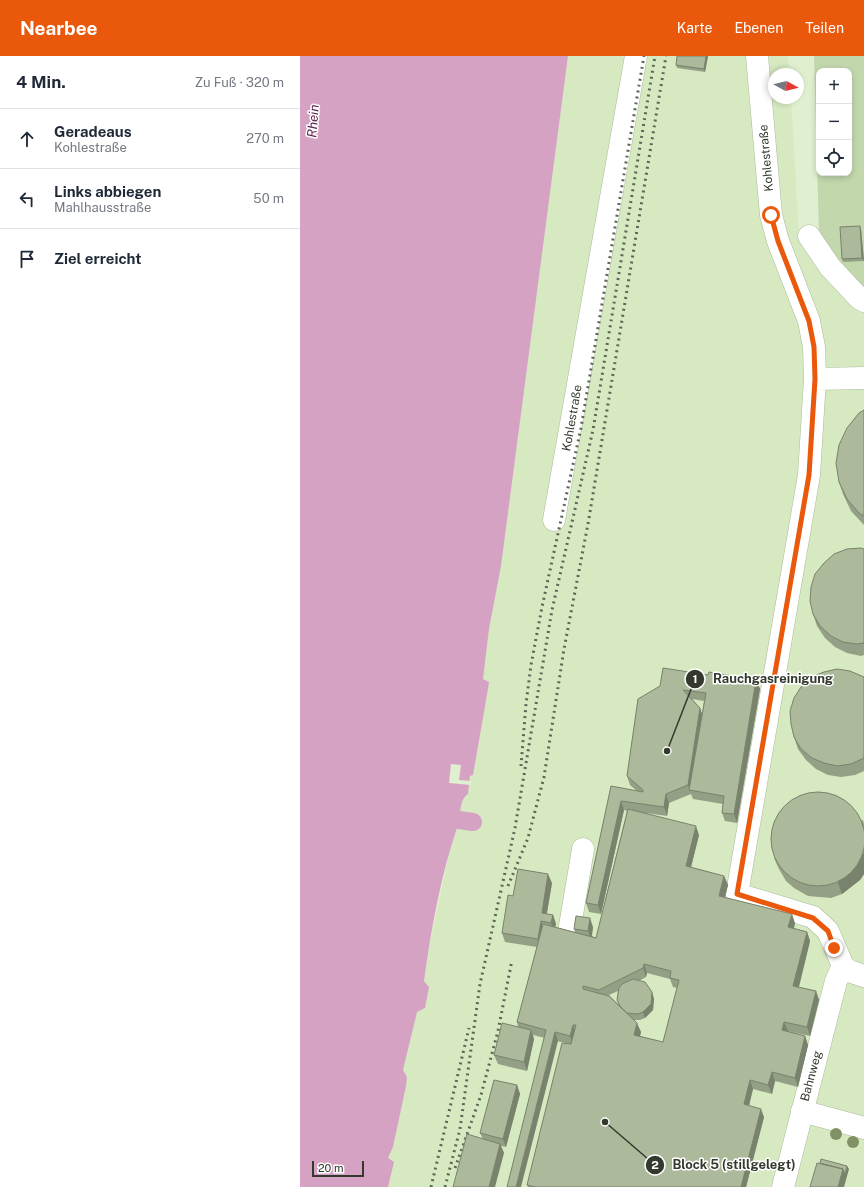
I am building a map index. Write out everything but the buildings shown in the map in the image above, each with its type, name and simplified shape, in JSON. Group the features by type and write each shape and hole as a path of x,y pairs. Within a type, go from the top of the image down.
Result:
{"lane":[{"name":"Kohlestraße","path":"554,520 636,56"},
{"name":"Kohlestraße","path":"757,56 771,215 778,241 809,321 814,347 815,379 809,475 737,894 813,918 828,931 843,966"},
{"path":"809,236 830,267 858,298 864,301"},
{"path":"815,379 864,378"},
{"path":"568,938 583,849"},
{"path":"843,966 849,971 864,976"},
{"name":"Bahnweg","path":"782,1187 836,981 843,966"},
{"path":"802,1111 864,1128"}],"shaded area":[{"path":"568,56 788,56 789,68 768,68 768,104 791,104 799,237 864,310 864,1187 388,1187 394,1162 388,1158 393,1147 407,1077 403,1070 410,1035 417,1012 429,987 424,981 426,962 453,836 458,825 465,795 468,794 470,775 488,689 489,682 483,679 489,629 501,566"},
{"path":"814,56 864,56 864,294 819,234 817,176 852,176 852,68 816,68 816,127"}],"water":[{"name":"Rhein","path":"300,56 568,56 501,566 489,629 483,679 489,682 488,689 473,775 470,776 468,794 463,800 458,825 446,863 437,902 424,981 429,987 425,1008 417,1012 403,1070 407,1077 406,1086 393,1147 388,1158 394,1162 388,1187 300,1187"}],"pier":[{"path":"451,764 461,765 459,780 472,781 471,785 449,783"}],"waterway":[{"path":"459,820 473,822"}],"railway":[{"path":"521,766 531,665 542,607 581,428 644,56"},
{"path":"445,1187 460,1129 480,984 515,828 552,610 593,430 655,56"},
{"path":"508,886 528,838 544,777 564,649 588,524 666,56"},
{"path":"455,1168 481,1095 498,1031 512,960"},
{"path":"431,1187 469,1028"}],"place":[{"name":"Rauchgasreinigung","path":"667,751"},
{"name":"Block 5 (stillgelegt)","path":"605,1122"}],"route":[{"path":"771,215 778,241 809,321 814,347 814,402 809,475 737,894 813,918 828,931 834,948"}]}
